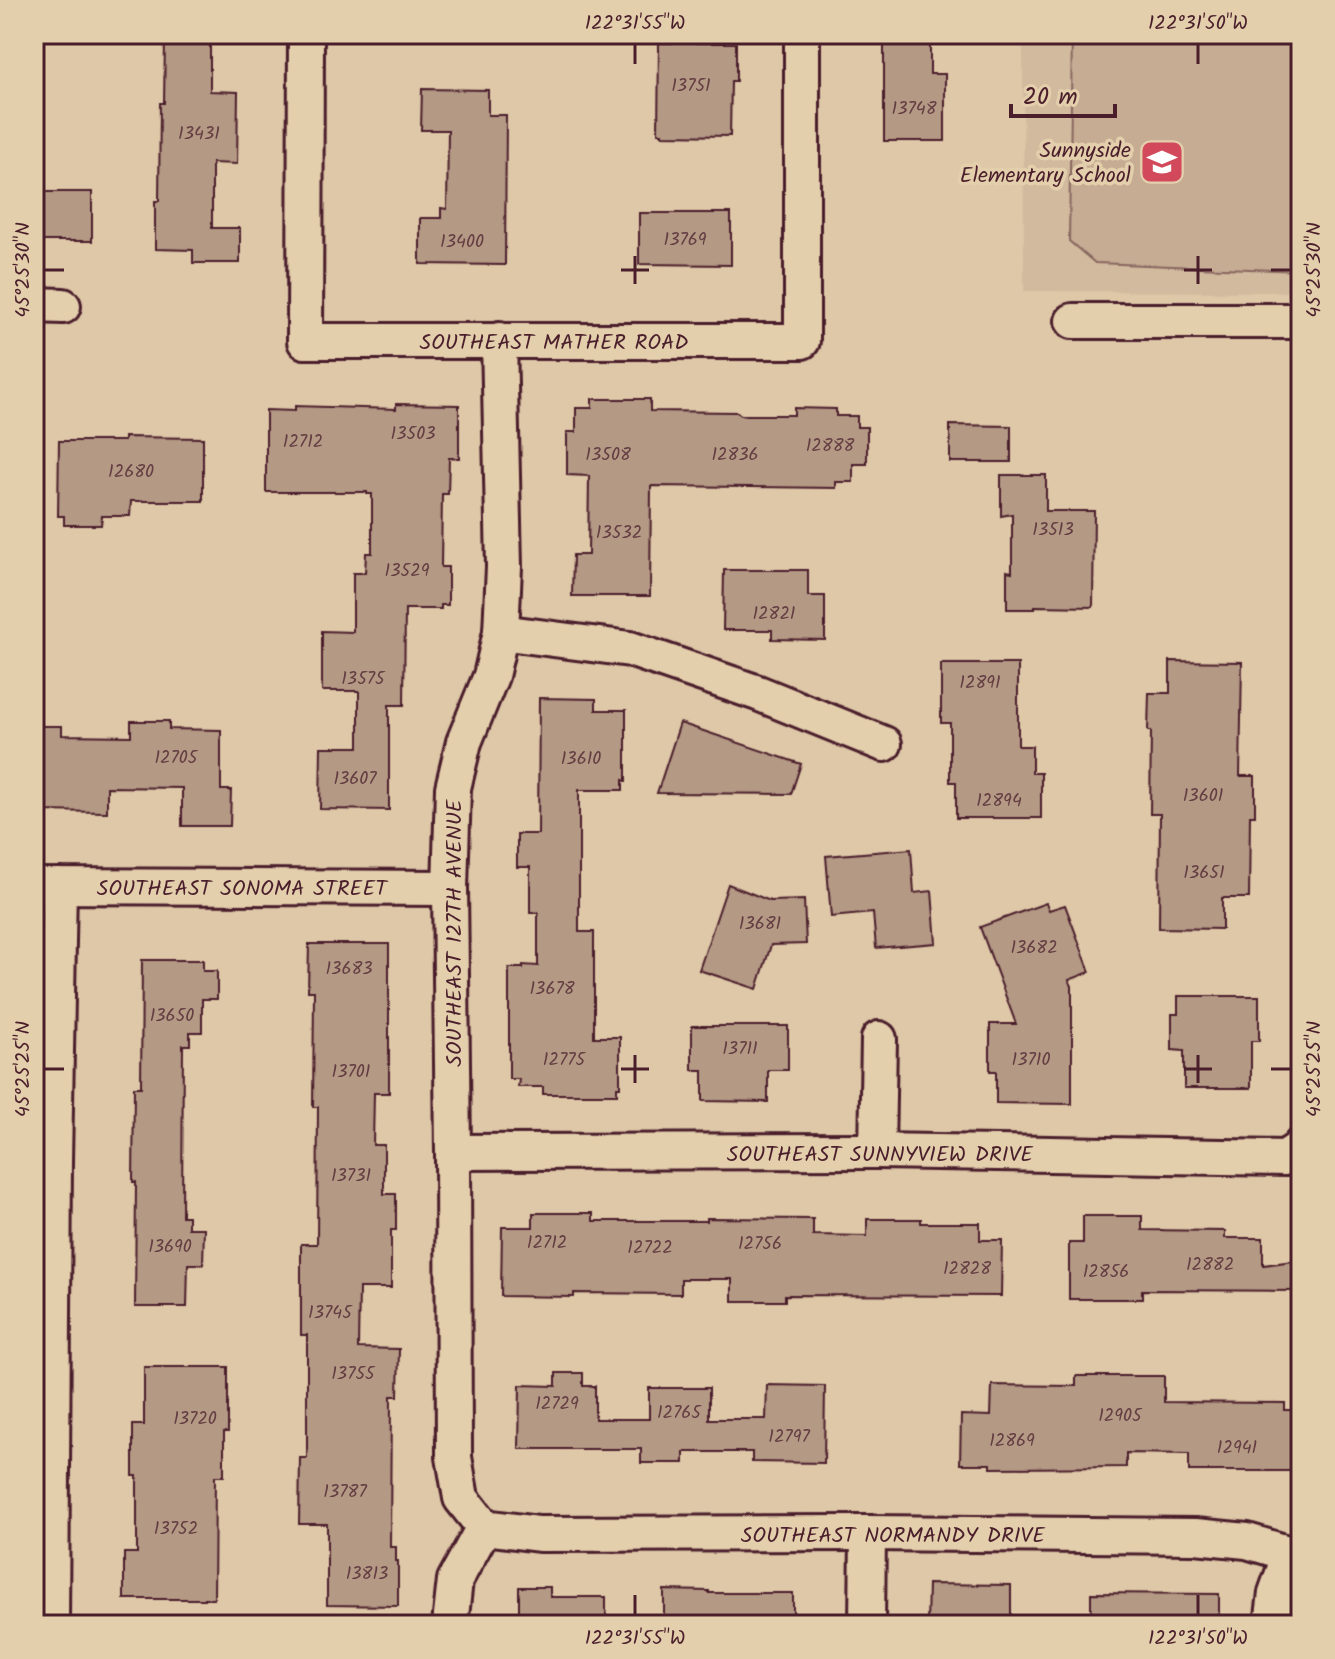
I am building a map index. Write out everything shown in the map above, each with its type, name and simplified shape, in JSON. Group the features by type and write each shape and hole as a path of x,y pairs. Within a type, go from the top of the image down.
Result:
{"street":[{"name":"SOUTHEAST MATHER ROAD","path":"306,34 305,341 802,341 802,34"},
{"path":"1073,321 1301,321"},
{"name":"SOUTHEAST 127TH AVENUE","path":"484,1527 461,1498 454,1457 450,888 453,788 464,742 491,676 501,632 504,567 499,340"},
{"path":"501,632 630,649 758,693 884,744"},
{"path":"45,1604 47,886"},
{"name":"SOUTHEAST SONOMA STREET","path":"47,886 450,888"},
{"path":"877,1151 879,1039"},
{"name":"SOUTHEAST SUNNYVIEW DRIVE","path":"453,1152 877,1151 1285,1158 1301,1145"},
{"path":"450,1625 455,1580 484,1527"},
{"name":"SOUTHEAST NORMANDY DRIVE","path":"484,1527 539,1534 1195,1536 1247,1541 1295,1556"},
{"path":"867,1625 868,1533"},
{"path":"1272,1625 1276,1593 1295,1556"}],"shaded area":[{"name":"Sunnyside Elementary School","path":"1023,34 1301,34 1301,292 1024,291"},
{"name":"Sunnyside Elementary School","path":"1072,34 1301,34 1301,271 1095,263 1069,241"}],"building":[{"path":"167,34 210,34 210,91 238,92 237,164 212,163 212,228 240,228 240,263 193,263 193,250 155,249 160,103 164,103"},
{"path":"884,41 930,41 930,74 945,74 945,141 884,141"},
{"path":"659,43 736,43 736,81 731,81 730,136 658,133"},
{"path":"422,89 488,90 488,115 506,115 505,265 420,264 420,218 441,218 441,208 447,209 448,130 421,130"},
{"path":"34,192 92,192 92,241 34,241"},
{"path":"639,213 731,213 731,265 639,264"},
{"path":"592,399 650,399 650,411 737,412 741,415 794,415 794,408 836,409 836,416 857,416 857,427 867,427 867,464 853,464 853,482 836,482 836,488 651,486 650,596 572,596 573,555 588,555 589,476 567,475 567,432 576,432 576,408 592,408"},
{"path":"396,404 459,405 459,458 449,458 448,494 442,494 441,567 448,567 448,605 441,605 441,609 405,609 404,705 389,705 389,810 320,809 321,747 359,747 359,691 322,691 322,631 353,632 353,573 365,573 366,553 372,553 372,494 266,492 266,410 295,411 295,406 396,409"},
{"path":"950,425 1011,426 1011,462 950,462"},
{"path":"124,437 203,438 203,501 131,501 130,516 102,516 101,525 64,525 64,516 58,516 59,441 124,441"},
{"path":"1001,475 1046,475 1046,511 1094,511 1093,607 1007,609 1007,571 1012,572 1012,514 1001,516"},
{"path":"724,570 808,570 808,596 825,596 825,640 772,639 772,630 723,630"},
{"path":"1170,661 1242,662 1240,776 1255,776 1255,815 1250,815 1249,898 1222,898 1222,929 1159,928 1160,814 1150,814 1149,693 1170,693"},
{"path":"941,664 1018,664 1018,746 1032,746 1032,773 1041,773 1041,818 956,818 956,782 950,782 950,723 941,723"},
{"path":"539,698 596,699 596,710 626,710 626,781 623,780 623,790 579,790 579,932 594,932 594,1037 620,1037 620,1087 617,1087 617,1094 543,1094 543,1087 518,1087 519,1079 509,1079 509,968 538,966 538,913 530,913 530,867 517,867 517,834 538,834"},
{"path":"131,721 169,721 169,729 221,730 221,790 231,790 230,826 182,826 182,788 107,787 107,812 34,811 34,726 62,726 62,735 131,736"},
{"path":"680,723 801,764 791,794 657,793"},
{"path":"911,849 914,893 932,891 936,943 876,948 873,913 831,917 826,856"},
{"path":"728,884 770,901 804,900 806,944 771,945 757,989 699,970"},
{"path":"1046,903 1049,910 1065,905 1090,972 1069,980 1072,986 1072,1104 996,1103 996,1071 990,1071 990,1024 1016,1024 980,927"},
{"path":"309,944 389,944 389,1093 374,1093 373,1145 384,1145 384,1194 396,1194 396,1230 391,1230 391,1288 359,1288 358,1348 399,1349 398,1396 391,1396 390,1547 396,1547 398,1561 398,1606 327,1605 327,1524 299,1524 300,1458 307,1458 307,1335 301,1335 301,1244 317,1244 318,1107 313,1107 314,991 308,991"},
{"path":"142,960 203,960 203,971 217,971 217,999 202,999 202,1032 190,1032 190,1045 183,1045 182,1216 188,1216 188,1228 204,1228 203,1264 188,1264 187,1307 135,1307 134,1087 141,1087"},
{"path":"1178,996 1259,996 1259,1041 1251,1041 1251,1088 1184,1088 1184,1051 1172,1050 1172,1014 1178,1014"},
{"path":"692,1026 788,1026 788,1070 768,1070 768,1102 703,1101 703,1070 692,1070"},
{"path":"533,1213 593,1213 593,1221 813,1219 813,1235 867,1236 867,1219 980,1223 980,1240 1002,1240 1001,1296 785,1295 785,1301 732,1301 732,1279 681,1279 681,1294 501,1296 502,1227 533,1227"},
{"path":"1083,1216 1142,1216 1142,1230 1225,1231 1225,1238 1263,1238 1263,1265 1301,1260 1301,1291 1142,1290 1142,1299 1069,1299 1069,1243 1083,1243"},
{"path":"144,1367 228,1367 224,1476 215,1476 214,1599 124,1599 124,1553 137,1553 137,1476 133,1476 133,1425 144,1425"},
{"path":"556,1373 583,1373 583,1386 595,1386 595,1419 649,1419 649,1388 709,1388 709,1419 766,1419 767,1385 825,1386 824,1463 752,1462 752,1452 684,1452 684,1463 641,1463 641,1449 519,1449 520,1385 556,1386"},
{"path":"1076,1376 1164,1376 1164,1402 1285,1403 1285,1410 1301,1410 1301,1471 1189,1471 1189,1454 1126,1453 1126,1467 991,1468 991,1464 960,1464 961,1415 991,1416 992,1385 1076,1386"},
{"path":"928,1584 1011,1585 1011,1625 927,1625"},
{"path":"519,1587 550,1587 550,1597 606,1597 606,1625 519,1625"},
{"path":"664,1590 793,1593 793,1625 664,1625"},
{"path":"1091,1593 1219,1594 1219,1625 1091,1625"}],"place":[{"name":"Sunnyside Elementary School","path":"1162,162"}]}
